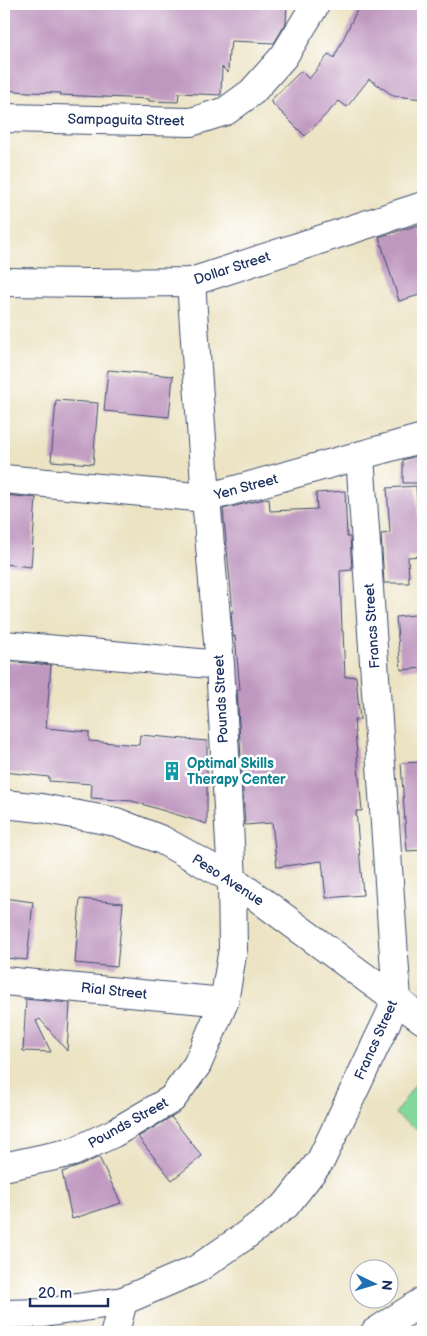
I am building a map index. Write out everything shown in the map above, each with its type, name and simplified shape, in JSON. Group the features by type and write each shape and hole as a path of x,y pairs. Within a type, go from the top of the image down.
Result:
{"street":[{"name":"Sampaguita Street","path":"4,118 191,122 226,111 252,92 284,56 314,4"},
{"name":"Dollar Street","path":"4,282 191,282 423,206"},
{"name":"Pounds Street","path":"4,1165 8,1166 72,1152 114,1133 172,1099 197,1065 224,1002 233,949 232,879 220,665 191,282"},
{"name":"Yen Street","path":"4,480 206,498 423,438"},
{"name":"Francs Street","path":"4,1314 44,1314 123,1301 197,1269 286,1205 321,1160 397,1000 360,456"},
{"path":"4,644 220,665"},
{"name":"Peso Avenue","path":"4,804 41,808 116,822 162,840 232,879 423,1020"},
{"name":"Rial Street","path":"4,981 224,1002"},
{"path":"115,1332 123,1301"},
{"path":"375,1332 423,1301"}],"green space":[{"path":"423,1073 423,1134 395,1114"}],"building":[{"path":"4,4 287,4 286,23 274,43 231,41 228,73 222,67 221,95 179,93 178,102 4,90"},
{"path":"360,4 423,4 423,99 394,96 369,79 347,107 339,101 305,136 270,101 301,71 309,79 329,54 334,58"},
{"path":"418,225 423,242 423,294 399,301 379,237"},
{"path":"108,370 173,376 169,417 104,411"},
{"path":"56,400 98,403 93,464 51,461"},
{"path":"423,454 423,483 403,483 403,460"},
{"path":"416,486 421,556 408,557 409,583 384,583 381,534 390,533 387,488"},
{"path":"345,491 347,537 350,537 352,570 340,571 342,631 345,677 356,676 360,720 354,720 362,811 356,811 363,895 326,898 322,861 277,867 272,823 245,825 237,690 240,690 235,636 233,637 231,612 233,612 223,509 269,498 270,511 317,509 316,493"},
{"path":"4,495 36,498 31,567 4,564"},
{"path":"423,614 423,668 401,670 396,617"},
{"path":"4,661 51,665 46,728 89,732 89,741 139,745 140,735 207,741 207,824 132,801 91,798 92,784 49,781 49,777 4,772"},
{"path":"423,762 423,850 407,851 401,763"},
{"path":"4,898 33,902 27,960 4,958"},
{"path":"80,899 123,903 117,967 75,963"},
{"path":"24,999 70,1003 67,1051 40,1019 36,1021 51,1052 23,1051 26,1001"},
{"path":"171,1117 202,1156 172,1180 138,1137"},
{"path":"99,1157 121,1203 72,1219 62,1172"}],"place":[{"name":"Optimal Skills Therapy Center","path":"172,771"}]}
